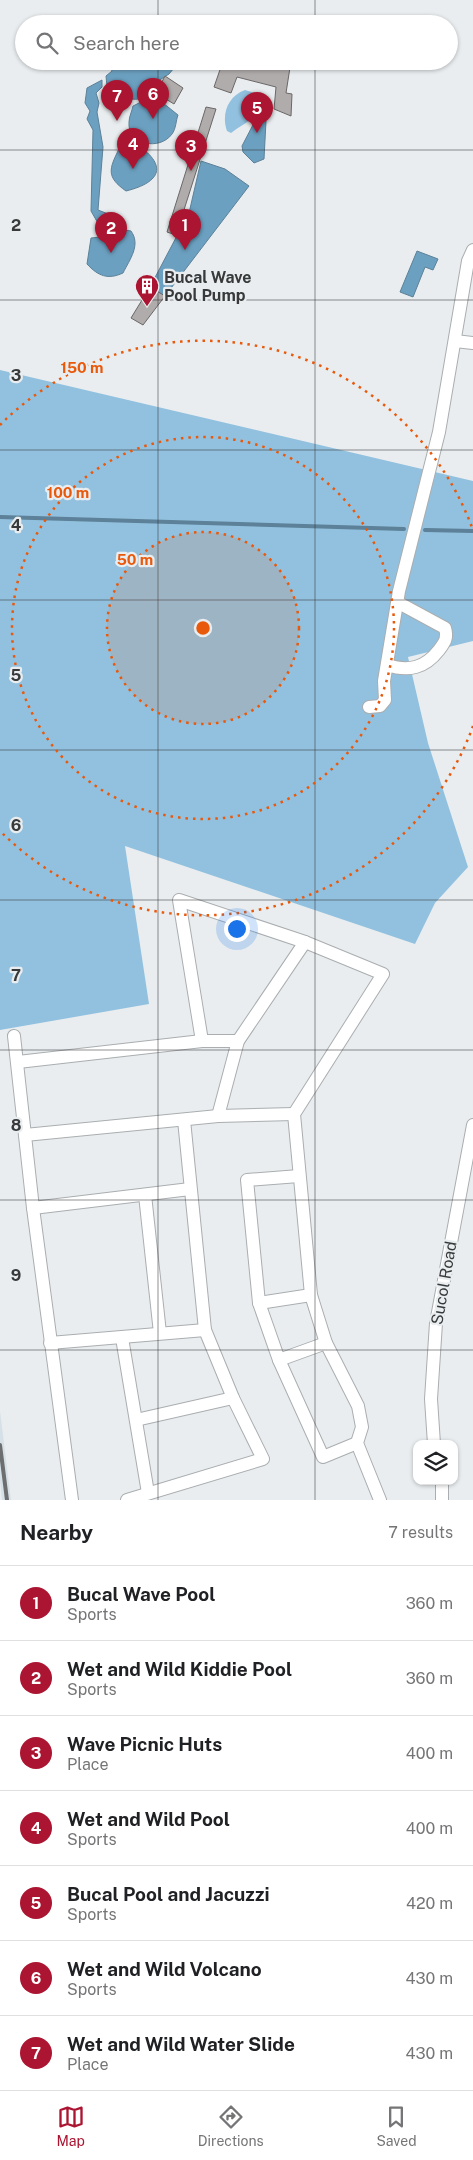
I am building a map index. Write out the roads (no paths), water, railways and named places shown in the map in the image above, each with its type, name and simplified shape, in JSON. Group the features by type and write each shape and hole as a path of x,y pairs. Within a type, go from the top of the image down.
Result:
{"street":[{"path":"369,707 380,706 385,700 384,681 397,602 439,432 468,260 473,250"},
{"path":"455,341 473,343"},
{"path":"387,665 404,670 425,665 432,659 446,640 447,635 445,628 397,602"},
{"path":"202,1041 179,900 305,942 383,974 294,1114 311,1295 326,1343 358,1406 362,1427 357,1443 380,1500"},
{"path":"218,1116 238,1041 305,942"},
{"path":"14,1036 33,1208 72,1500"},
{"path":"18,1062 202,1041 238,1041"},
{"path":"25,1135 218,1116 294,1114"},
{"path":"127,1500 263,1459 233,1398 205,1330 184,1120"},
{"name":"Sucol Road","path":"434,1440 431,1399 436,1323 473,1125"},
{"path":"299,1176 247,1180 259,1302 279,1360 323,1456 357,1443"},
{"path":"33,1208 190,1189"},
{"path":"145,1195 160,1333"},
{"path":"259,1302 311,1295"},
{"path":"50,1343 205,1330"},
{"path":"122,1338 148,1494"},
{"path":"279,1360 326,1343"},
{"path":"136,1420 233,1398"},
{"path":"442,1485 442,1500"}],"waterway":[{"path":"0,517 404,529"},
{"path":"425,530 473,531"}],"railway":[{"path":"0,1445 7,1500"}],"place":[{"name":"Wet and Wild Volcano","path":"153,119"},
{"name":"Wet and Wild Water Slide","path":"117,121"},
{"name":"Bucal Pool and Jacuzzi","path":"257,133"},
{"name":"Wet and Wild Pool","path":"133,169"},
{"name":"Wave Picnic Huts","path":"191,171"},
{"name":"Bucal Wave Pool","path":"185,250"},
{"name":"Wet and Wild Kiddie Pool","path":"111,253"},
{"name":"Bucal Wave Pool Pump","path":"147,307"}]}
